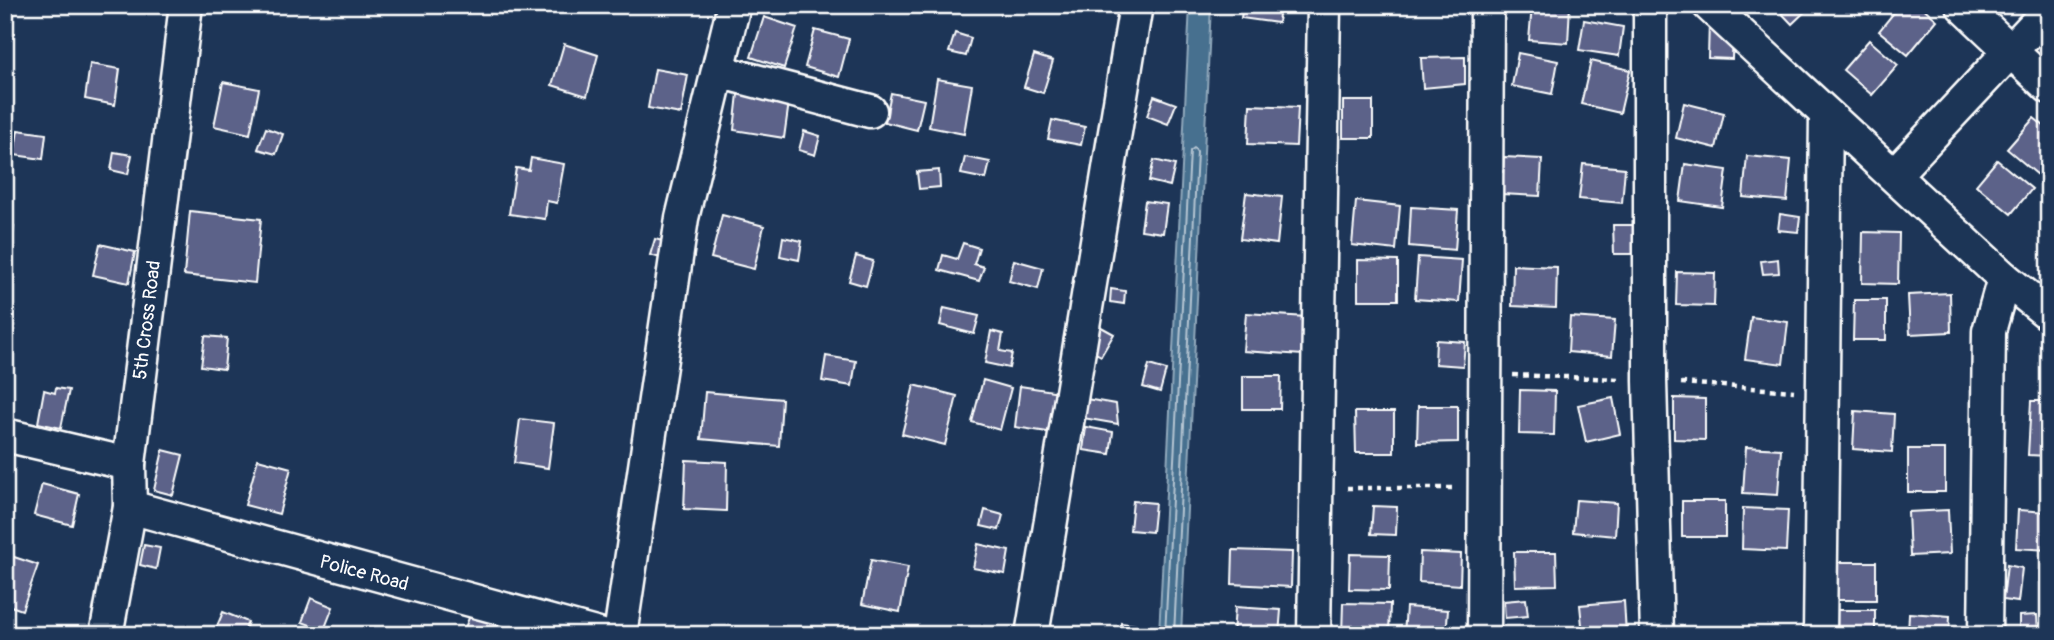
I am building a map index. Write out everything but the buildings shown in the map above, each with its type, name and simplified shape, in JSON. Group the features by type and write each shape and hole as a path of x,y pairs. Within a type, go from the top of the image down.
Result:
{"street":[{"name":"5th Cross Road","path":"106,635 130,507 129,464 186,5"},
{"path":"621,635 682,218 734,5"},
{"path":"1032,635 1136,5"},
{"path":"1314,635 1324,5"},
{"path":"1484,635 1488,5"},
{"path":"1650,5 1650,381 1657,635"},
{"path":"1709,5 2004,278 2049,314"},
{"path":"1962,5 2049,87"},
{"path":"1894,175 2049,10"},
{"path":"718,71 870,111"},
{"path":"1820,635 1826,114"},
{"path":"1985,635 1989,331 2004,278"},
{"path":"5,435 129,464"},
{"name":"Police Road","path":"130,507 599,635"}],"path":[{"path":"1317,488 1486,488"}],"water":[{"path":"1190,5 1211,5 1181,635 1159,635"}]}
